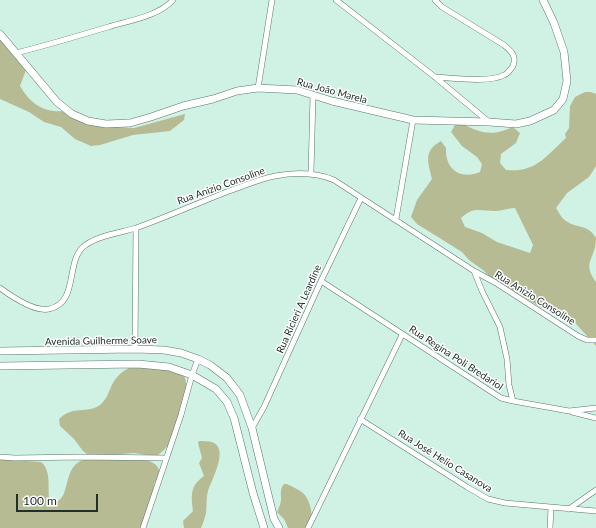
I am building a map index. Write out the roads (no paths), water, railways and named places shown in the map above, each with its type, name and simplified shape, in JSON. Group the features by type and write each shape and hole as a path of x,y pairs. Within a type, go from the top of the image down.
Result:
{"street":[{"path":"16,53 50,45 139,18 161,10 173,0"},
{"path":"258,88 272,0"},
{"path":"336,0 435,77 489,122"},
{"path":"435,0 442,7 504,45 512,52 515,59 512,68 505,75 493,78 474,79 435,77"},
{"name":"Rua João Marela","path":"0,34 57,102 72,114 88,121 106,124 130,123 237,91 258,88 297,90 370,111 413,120 516,124 530,121 554,110 563,99 567,81 564,52 554,23 543,0"},
{"path":"311,173 313,95"},
{"path":"396,219 413,120"},
{"name":"Rua Anizio Consoline","path":"0,288 23,303 36,308 48,310 63,301 68,293 76,257 82,248 92,242 136,228 274,176 296,173 311,173 334,180 474,271 496,283 578,336 587,340 596,340"},
{"name":"Rua Ricieri A Leardine","path":"252,428 292,347 321,281 361,198"},
{"path":"135,349 136,228"},
{"path":"474,271 500,327 507,359 509,385 513,401"},
{"name":"Rua Regina Poli Bredariol","path":"321,281 501,398 569,411 596,408"},
{"path":"308,528 402,335"},
{"name":"Avenida Guilherme Soave","path":"0,351 164,350 181,353 210,365 227,378 240,395 252,428 274,519 278,528"},
{"path":"143,528 181,416 198,359"},
{"path":"0,366 138,364 169,367 192,375 216,389 227,402 234,418 253,493 264,528"},
{"path":"569,411 596,418"},
{"name":"Rua José Helio Casanova","path":"360,419 488,499 505,503 596,511"},
{"path":"0,457 166,458"},
{"path":"569,509 596,490"},
{"path":"550,528 551,508"}]}
